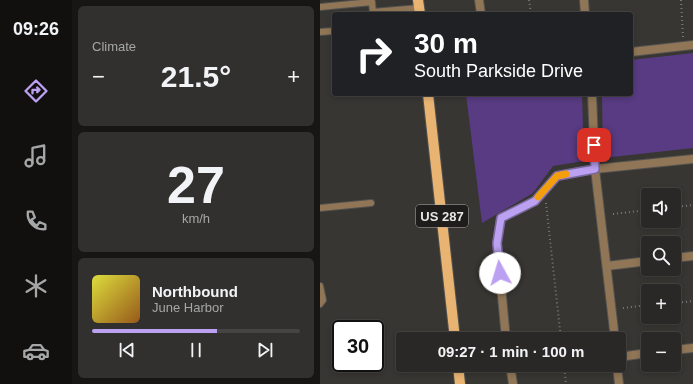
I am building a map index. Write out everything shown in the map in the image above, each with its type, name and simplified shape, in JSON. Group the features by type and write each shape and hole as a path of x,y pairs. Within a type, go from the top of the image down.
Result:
{"main road":[{"name":"US 287","path":"428,96 454,332"},
{"path":"459,372 460,384"}],"street":[{"path":"479,0 481,12"},
{"path":"584,0 585,12"},
{"path":"633,52 693,45"},
{"path":"592,96 595,169 614,332"},
{"path":"505,332 497,243 501,218 535,201 557,176 595,169 693,159"},
{"path":"681,257 693,256"},
{"path":"607,266 641,262"},
{"path":"681,349 693,348"},
{"path":"626,356 641,354"},
{"path":"511,372 512,384"},
{"path":"618,372 620,384"}],"lane":[{"path":"320,7 372,2 373,12"},
{"path":"381,12 419,7"},
{"path":"320,32 332,31"},
{"path":"320,208 370,203"},
{"path":"320,286 323,300 320,304"}],"path":[{"path":"529,0 530,12"},
{"path":"681,0 684,39"},
{"path":"546,200 560,332"},
{"path":"681,206 693,205"},
{"path":"613,214 641,211"},
{"path":"681,302 693,300"},
{"path":"623,308 641,307"},
{"path":"565,372 566,384"}],"shaded area":[{"path":"693,53 693,148 603,158 602,96 633,96 633,60"},
{"path":"466,96 582,96 584,161 553,166 533,193 482,223"}],"slow traffic":[{"path":"538,197 557,176 566,174"}],"route":[{"path":"500,273 497,243 501,218 535,201 557,176 595,169 594,145"}]}
